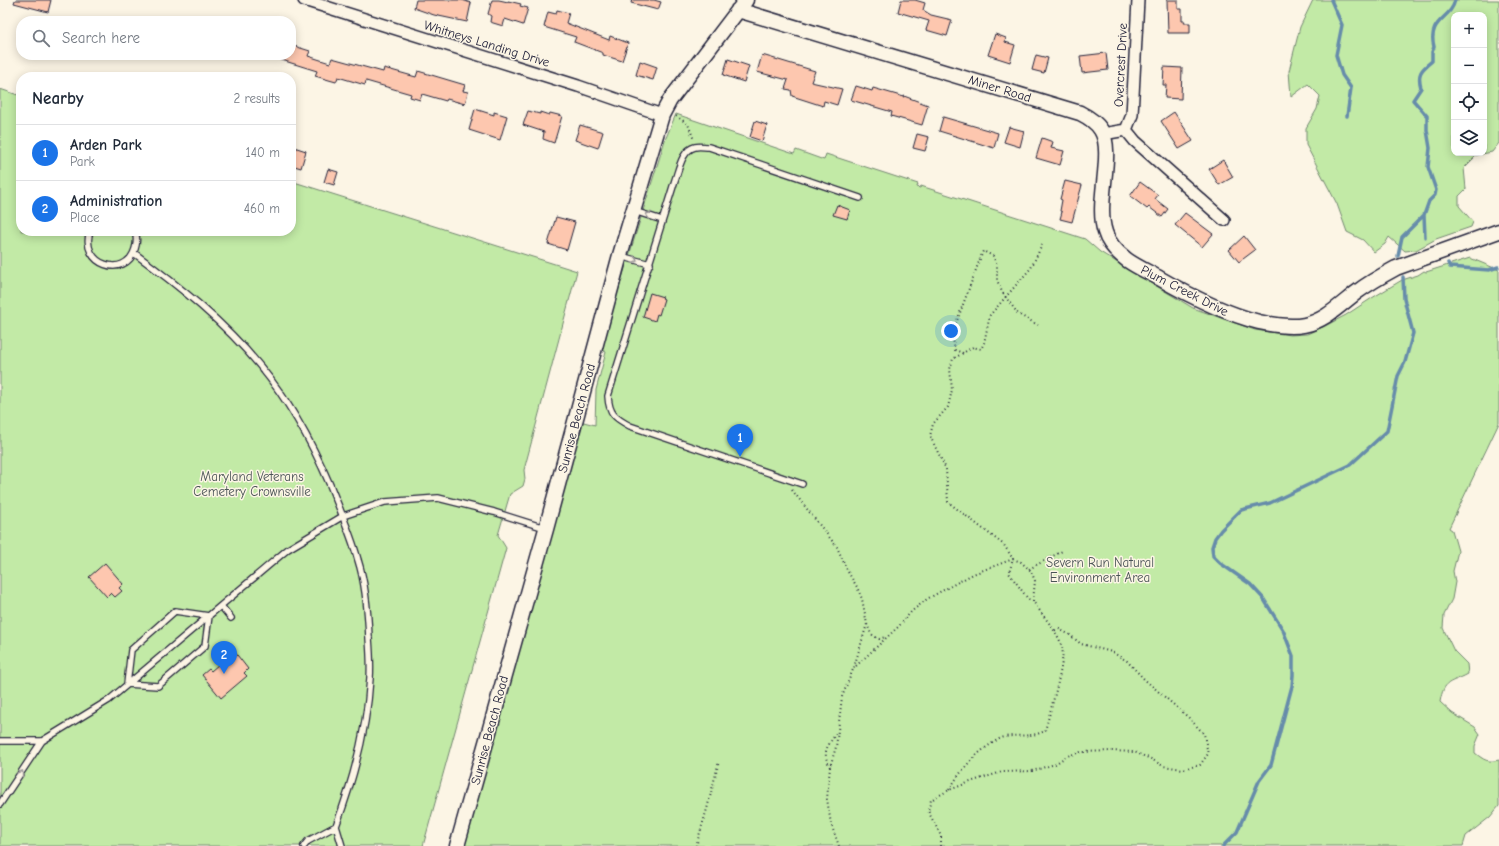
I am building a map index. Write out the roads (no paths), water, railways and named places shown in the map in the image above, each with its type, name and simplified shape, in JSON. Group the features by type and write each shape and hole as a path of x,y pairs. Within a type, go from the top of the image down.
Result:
{"street":[{"name":"Whitneys Landing Drive","path":"304,0 578,86 662,115"},
{"name":"Overcrest Drive","path":"1126,130 1132,115 1138,0"},
{"name":"Sunrise Beach Road","path":"456,846 546,529 620,255 662,115 670,100 742,5"},
{"name":"Miner Road","path":"742,5 1080,112 1091,119 1103,134"},
{"path":"1103,134 1126,130 1135,142 1224,220"},
{"name":"Plum Creek Drive","path":"1103,134 1106,157 1101,209 1102,222 1105,233 1115,249 1128,260 1190,294 1237,315 1258,322 1287,326 1304,325 1313,322 1328,314 1382,275 1396,268 1499,231"}],"lane":[{"path":"802,484 630,426 618,420 609,409 608,396 650,264 662,220 682,160 687,150 694,147 708,147 860,198"},
{"path":"634,211 662,220"},
{"path":"88,236 88,248 93,257 100,263 109,266 119,265 128,261 134,253 137,244 136,236"},
{"path":"134,253 184,291 222,326 260,366 290,406 322,465 343,516 358,561 368,612 370,677 364,735 348,794 336,826 342,846"},
{"path":"620,255 650,264"},
{"path":"0,804 42,742 108,700 288,549 343,516 385,502 438,498 494,512 546,529"},
{"path":"221,606 231,618"},
{"path":"127,684 131,650 175,611 209,616"},
{"path":"127,684 158,686 205,646 209,616"},
{"path":"0,741 42,742"},
{"path":"304,846 308,841 336,826"}],"waterway":[{"path":"1331,0 1342,25 1336,55 1342,75 1351,88 1347,116"},
{"path":"1398,256 1402,237 1424,215 1429,201 1435,195 1436,190 1428,167 1430,148 1427,130 1427,116 1413,100 1421,88 1419,79 1421,72 1432,61 1434,31 1440,20 1453,7 1455,0"},
{"path":"1424,215 1425,237"},
{"path":"1448,263 1450,267 1489,270 1498,267"},
{"path":"1223,846 1237,832 1259,781 1271,765 1292,686 1293,656 1283,630 1263,598 1250,584 1220,563 1213,556 1212,547 1215,538 1221,530 1241,510 1270,503 1350,465 1387,431 1398,376 1405,362 1413,333 1404,299 1403,277"}],"place":[{"name":"Arden Park","path":"740,457"},
{"name":"Administration","path":"224,674"}],"park label":[{"name":"Maryland Veterans Cemetery Crownsville","path":"252,484"},
{"name":"Severn Run Natural Environment Area","path":"1100,570"}]}
